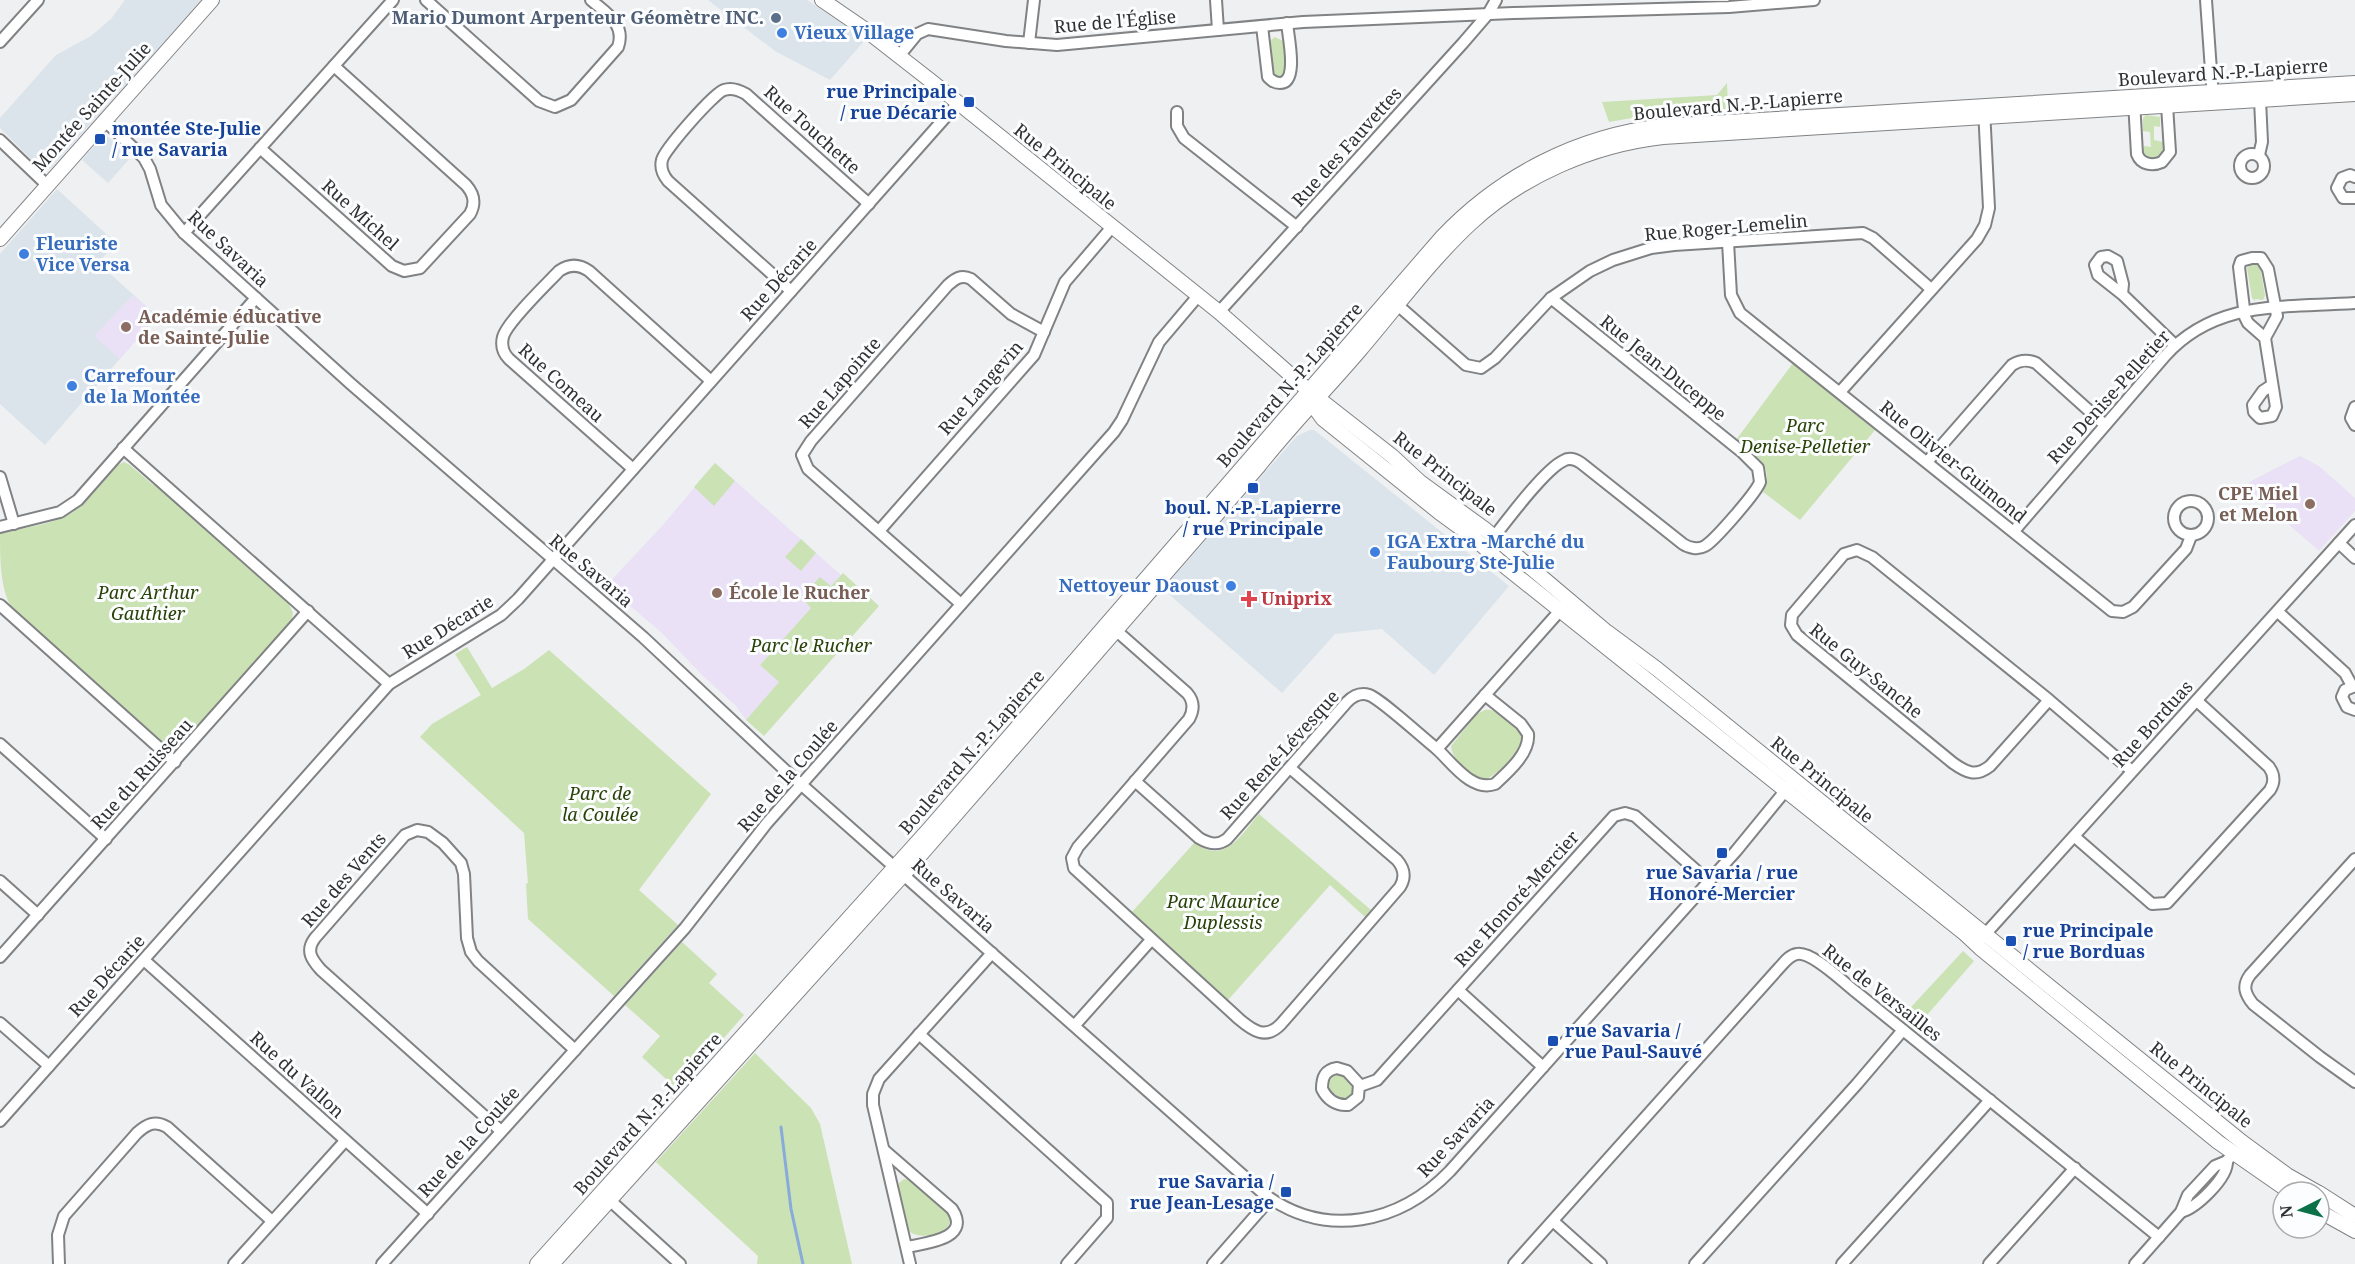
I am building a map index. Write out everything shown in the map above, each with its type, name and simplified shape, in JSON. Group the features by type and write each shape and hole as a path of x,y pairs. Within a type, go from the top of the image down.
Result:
{"street":[{"path":"0,42 38,0"},
{"name":"Montée Sainte-Julie","path":"0,239 212,0"},
{"path":"184,233 393,0"},
{"path":"426,0 539,101 555,107 571,100 618,47 619,28 611,17 591,0"},
{"name":"Rue Principale","path":"822,0 899,56 1219,312 1313,397 1392,456 1490,542 1507,568 1564,605 1981,939 2234,1152 2273,1180"},
{"path":"1029,44 1034,0"},
{"path":"1216,0 1218,30"},
{"name":"Rue des Fauvettes","path":"1219,312 1488,14 1496,0"},
{"name":"Rue de l'Église","path":"899,56 917,34 928,29 1029,44 1058,45 1287,23 1679,4 1814,0"},
{"path":"2206,0 2213,97"},
{"path":"1262,26 1268,77 1274,82 1283,83 1287,81 1291,72 1287,23"},
{"name":"Rue Michel","path":"260,148 392,266 410,271 426,264 470,214 474,204 473,194 466,185 334,66"},
{"name":"Boulevard N.-P.-Lapierre","path":"537,1264 606,1196 899,871 1394,302 1455,239 1492,206 1548,171 1603,149 1640,140 1677,135 1984,111 2213,97 2355,83"},
{"name":"Rue Touchette","path":"791,291 668,181 661,163 670,146 719,92 729,88 735,89 746,94 868,204"},
{"name":"Boulevard N.-P.-Lapierre","path":"2134,102 2167,105 2213,97 2260,100 2355,94"},
{"path":"2259,155 2262,142 2260,100"},
{"path":"2134,102 2137,154 2142,161 2151,165 2163,162 2170,153 2167,105"},
{"name":"Rue Décarie","path":"0,1121 389,684 501,615 518,599 958,104"},
{"path":"1840,392 1977,239 1987,220 1989,208 1984,111"},
{"path":"1177,112 1177,126 1184,138 1297,227"},
{"name":"Rue Savaria","path":"104,120 144,158 150,169 161,205 184,233 552,560 643,637 801,784 1270,1199 1305,1215 1350,1221 1382,1216 1413,1203 1445,1176 1708,881 1789,786"},
{"path":"0,140 47,185"},
{"path":"2355,177 2350,175 2342,178 2337,188 2343,198 2355,198"},
{"name":"Rue Langevin","path":"879,531 1034,355 1065,282 1112,227"},
{"name":"Rue Roger-Lemelin","path":"1394,302 1466,365 1480,368 1495,358 1551,298 1590,271 1620,257 1658,247 1866,234 1931,289"},
{"name":"Rue Olivier-Guimond","path":"1728,242 1731,295 1736,307 2106,607 2116,612 2126,611 2133,607 2186,549 2191,536"},
{"path":"2265,338 2248,323 2244,310 2239,267 2243,260 2252,258 2261,258 2267,266 2276,308 2277,318 2265,338 2272,385"},
{"name":"Rue Comeau","path":"633,469 509,359 502,343 508,328 559,271 568,266 580,265 711,381"},
{"name":"Rue Lapointe","path":"961,604 808,469 802,455 805,448 958,277 967,277 1003,308 1044,332"},
{"path":"2122,294 2175,345"},
{"name":"Rue de la Coulée","path":"382,1264 686,928 751,842 1119,425 1158,345 1198,296"},
{"path":"0,527 56,514 72,505 256,298"},
{"name":"Rue Jean-Duceppe","path":"1490,542 1551,471 1566,459 1574,459 1581,463 1683,544 1694,549 1706,546 1746,502 1760,482 1758,468 1742,452 1551,298"},
{"name":"Rue Denise-Pelletier","path":"2014,531 2175,345 2188,334 2216,319 2244,310 2355,303"},
{"path":"1927,462 2012,365 2020,361 2030,360 2036,363 2105,425"},
{"path":"2355,407 2351,418 2355,425"},
{"path":"123,448 389,684"},
{"path":"0,477 14,524"},
{"name":"Rue Borduas","path":"1981,939 2355,525"},
{"path":"2339,543 2355,558"},
{"name":"Rue Guy-Sanche","path":"2049,700 1990,766 1981,772 1971,774 1953,763 1797,635 1791,628 1792,615 1842,556 1854,550 1861,551 1872,557 2049,700 2132,771"},
{"path":"1437,749 1564,605"},
{"path":"1,609 175,762"},
{"name":"Rue du Ruisseau","path":"0,957 308,611"},
{"path":"2278,612 2345,673 2353,686 2343,693 2343,701 2347,707 2355,710"},
{"path":"1112,626 1187,693 1193,706 1189,719 1078,847 1072,861 1074,868 1081,877 1247,1026 1257,1032 1266,1033 1278,1028 1400,887 1404,875 1401,864 1290,768"},
{"name":"Rue René-Lévesque","path":"1135,781 1199,838 1207,843 1217,844 1227,839 1347,702 1362,694 1376,698 1469,779 1480,786 1495,784 1527,748 1528,734 1521,724 1485,695"},
{"path":"2074,837 2148,902 2155,905 2169,902 2208,860 2270,790 2273,776 2271,770 2261,759 2197,701"},
{"path":"0,744 106,839"},
{"name":"Rue Honoré-Mercier","path":"1360,1086 1377,1080 1611,818 1627,813 1635,816 1708,881"},
{"name":"Rue des Vents","path":"501,1131 329,977 310,956 310,946 315,938 405,835 417,830 428,832 459,859 464,874 467,938 471,952 575,1050"},
{"path":"2355,859 2250,975 2244,988 2253,1004 2311,1051 2355,1082"},
{"path":"0,881 38,915"},
{"path":"1075,1025 1151,940"},
{"path":"910,1264 873,1106 875,1089 879,1079 993,953"},
{"name":"Rue de Versailles","path":"1514,1264 1792,956 1804,954 1813,958 2159,1237"},
{"name":"Rue du Vallon","path":"144,960 428,1214"},
{"path":"1458,990 1542,1067"},
{"path":"0,1023 49,1066"},
{"path":"1695,1264 1903,1030"},
{"path":"919,1034 1107,1203 1107,1218 1067,1264"},
{"path":"1842,1264 1990,1100"},
{"path":"59,1264 58,1235 64,1216 137,1133 149,1124 167,1127 272,1221"},
{"path":"234,1264 345,1141"},
{"path":"884,1150 952,1209 956,1217 956,1227 949,1236 907,1247"},
{"path":"2135,1264 2181,1212 2188,1195 2215,1166 2234,1152"},
{"name":"Rue Principale","path":"2234,1152 2295,1180"},
{"path":"1989,1264 2075,1168"},
{"path":"606,1196 680,1264"},
{"name":"Boulevard N.-P.-Lapierre","path":"552,1264 606,1196"},
{"path":"1213,1264 1270,1199"},
{"name":"Rue Principale","path":"2331,1201 2355,1216"},
{"path":"2331,1217 2355,1231"},
{"path":"1553,1221 1601,1264"}],"shaded area":[{"path":"125,0 201,0 51,168 43,171 0,128 0,118 56,55 91,36 111,19"},
{"path":"708,0 807,0 866,39 830,80 775,51"},
{"path":"104,135 131,157 108,183 82,160"},
{"path":"57,189 116,243 98,263 157,316 45,445 0,404 0,254"},
{"name":"Académie éducative de Sainte-Julie","path":"133,295 157,316 120,359 94,336"},
{"path":"1314,430 1323,437 1509,586 1434,675 1382,629 1335,634 1282,693 1163,589 1297,436"},
{"name":"CPE Miel et Melon","path":"2300,456 2319,466 2355,498 2355,511 2319,551 2246,487 2251,481"},
{"name":"École le Rucher","path":"715,463 841,575 760,665 779,682 746,720 736,706 703,676 662,633 629,605 603,589 662,526"}],"green space":[{"path":"1275,37 1283,41 1287,72 1285,76 1279,78 1272,72 1271,40"},
{"path":"1727,83 1728,109 1667,112 1609,122 1602,102 1717,95"},
{"path":"2146,115 2160,117 2160,127 2154,126 2154,140 2163,142 2163,149 2161,155 2156,158 2149,158 2143,152 2144,146 2151,147 2150,132 2143,131 2143,118"},
{"path":"2252,264 2260,266 2265,296 2263,300 2255,299 2255,301 2252,298 2247,268"},
{"name":"Parc Denise-Pelletier","path":"1793,363 1875,430 1800,520 1763,492 1767,474 1765,467 1756,456 1736,440"},
{"name":"Parc Arthur Gauthier","path":"124,462 156,485 288,602 293,613 291,623 178,746 164,743 12,608 3,582 0,533 51,522 69,514 83,503 110,471"},
{"path":"715,463 735,481 714,506 694,487"},
{"path":"801,539 816,553 801,571 785,557"},
{"name":"Parc le Rucher","path":"843,573 879,606 764,736 746,720 779,682 760,665 811,608 801,597 820,577 831,586"},
{"name":"Parc de la Coulée","path":"467,647 492,688 524,669 549,650 711,794 639,890 678,925 614,996 528,919 524,833 420,737 432,724 481,695 455,654"},
{"path":"1485,710 1496,712 1517,729 1522,736 1522,741 1508,762 1483,780 1463,766 1455,757 1451,746 1477,714"},
{"name":"Parc Maurice Duplessis","path":"1259,814 1371,910 1365,917 1330,885 1228,1000 1131,913 1195,842 1205,849 1214,851 1223,849 1239,838"},
{"path":"682,942 717,974 709,983 744,1015 678,1090 642,1057 660,1036 625,1005"},
{"path":"1963,951 1974,961 1914,1030 1900,1019"},
{"path":"755,1053 811,1108 820,1124 852,1264 757,1264 758,1256 656,1162"},
{"path":"1334,1075 1344,1077 1349,1081 1353,1090 1350,1097 1342,1099 1331,1091 1328,1083"},
{"path":"904,1179 910,1180 948,1214 950,1221 947,1229 928,1235 910,1232 899,1189 899,1183"}],"waterway":[{"path":"781,1127 791,1209 803,1264"}],"place":[{"name":"Mario Dumont Arpenteur Géomètre INC.","path":"776,18"},
{"name":"Vieux Village","path":"782,33"},
{"name":"rue Principale / rue Décarie","path":"969,102"},
{"name":"montée Ste-Julie / rue Savaria","path":"100,139"},
{"name":"Fleuriste Vice Versa","path":"24,254"},
{"name":"Académie éducative de Sainte-Julie","path":"126,327"},
{"name":"Carrefour de la Montée","path":"72,386"},
{"name":"boul. N.-P.-Lapierre / rue Principale","path":"1253,488"},
{"name":"CPE Miel et Melon","path":"2310,504"},
{"name":"IGA Extra -Marché du Faubourg Ste-Julie","path":"1375,552"},
{"name":"Nettoyeur Daoust","path":"1231,586"},
{"name":"École le Rucher","path":"717,593"},
{"name":"Uniprix","path":"1249,599"},
{"name":"rue Savaria / rue Honoré-Mercier","path":"1722,853"},
{"name":"rue Principale / rue Borduas","path":"2011,941"},
{"name":"rue Savaria / rue Paul-Sauvé","path":"1553,1041"},
{"name":"rue Savaria / rue Jean-Lesage","path":"1286,1192"}]}
